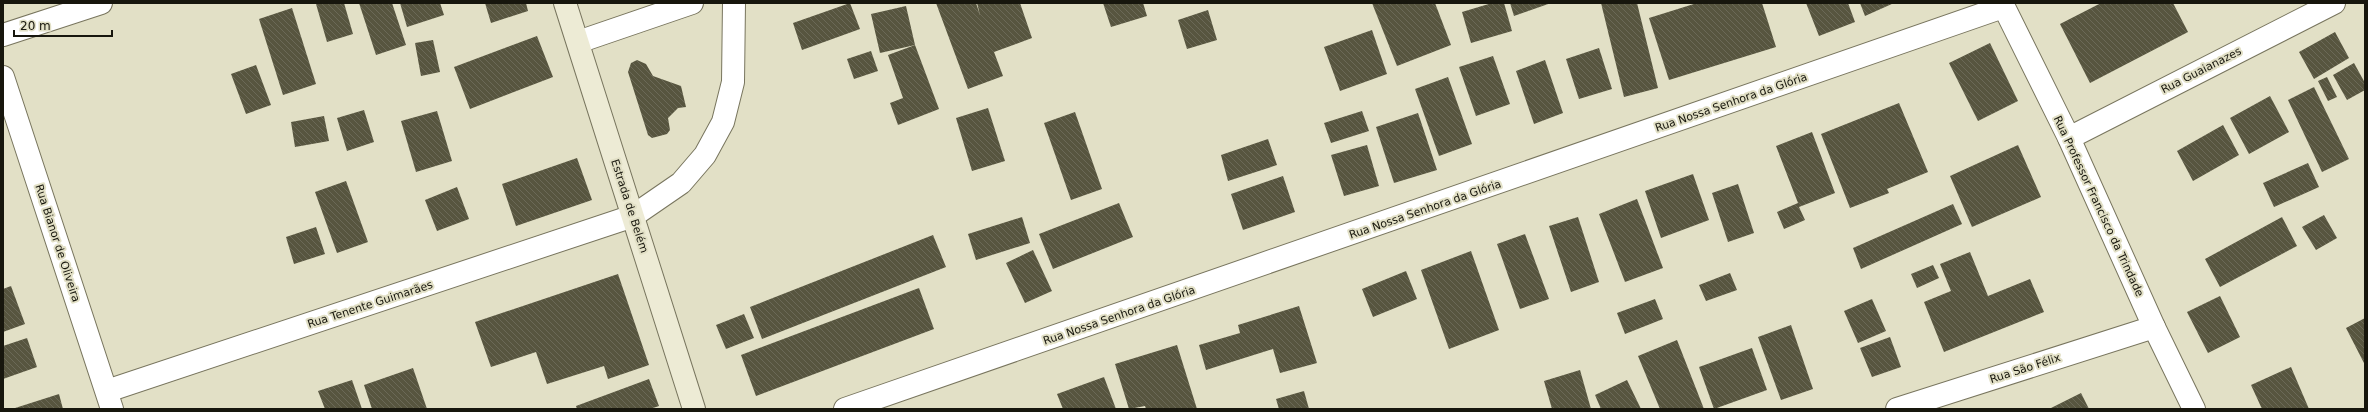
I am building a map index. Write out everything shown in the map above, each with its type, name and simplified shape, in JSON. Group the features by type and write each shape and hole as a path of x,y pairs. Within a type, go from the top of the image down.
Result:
{"main road":[{"name":"Estrada de Belém","path":"565,3 694,409"}],"street":[{"path":"3,35 100,3"},
{"path":"578,42 692,3"},
{"name":"Rua Tenente Guimarães","path":"110,400 633,216 681,183 705,155 723,122 733,82 734,3"},
{"name":"Rua Guaianazes","path":"2069,138 2334,3"},
{"name":"Rua Professor Francisco da Trindade","path":"2003,5 2069,138 2154,327 2194,409"},
{"name":"Rua Nossa Senhora da Glória","path":"845,409 2003,5"},
{"name":"Rua Bianor de Oliveira","path":"3,77 110,400"},
{"name":"Rua São Félix","path":"1897,409 2154,327"}],"building":[{"path":"344,3 353,34 327,42 316,4"},
{"path":"359,3 392,3 406,45 376,55"},
{"path":"400,3 440,3 444,15 407,27"},
{"path":"485,3 526,3 528,11 491,23"},
{"path":"850,3 860,29 802,50 793,23"},
{"path":"936,3 976,3 980,15 977,3 1020,3 1032,38 994,52 1003,76 968,89"},
{"path":"1103,3 1143,3 1147,16 1111,27"},
{"path":"1372,3 1435,3 1451,45 1397,66"},
{"path":"1492,3 1504,3 1512,31 1471,43 1462,12"},
{"path":"1510,3 1551,3 1514,16"},
{"path":"1601,3 1637,3 1658,88 1624,97"},
{"path":"1697,3 1762,3 1776,47 1669,80 1649,18"},
{"path":"1806,3 1848,3 1855,22 1819,36"},
{"path":"1860,3 1894,3 1865,16"},
{"path":"2101,3 2173,3 2188,32 2090,83 2060,24"},
{"path":"906,6 915,45 880,53 871,14"},
{"path":"292,8 316,84 283,95 259,19"},
{"path":"1208,10 1217,40 1187,49 1178,20"},
{"path":"1372,30 1387,74 1340,91 1324,47"},
{"path":"2335,32 2349,58 2314,79 2299,52"},
{"path":"537,36 553,77 470,109 454,67"},
{"path":"433,40 440,72 421,76 415,43"},
{"path":"1990,43 2018,101 1978,121 1949,63"},
{"path":"915,45 939,109 898,125 890,103 903,98 888,55"},
{"path":"1599,48 1612,89 1579,99 1566,59"},
{"path":"871,51 878,71 854,79 847,59"},
{"path":"1493,56 1510,104 1476,116 1459,67"},
{"path":"637,60 646,64 653,76 681,86 686,107 678,108 668,118 670,130 667,134 652,138 648,135 628,72 631,63"},
{"path":"1545,60 1563,113 1534,124 1516,71"},
{"path":"2354,63 2365,83 2365,90 2347,100 2333,75"},
{"path":"256,65 271,105 246,114 231,74"},
{"path":"1448,77 1472,144 1439,156 1415,89"},
{"path":"2327,77 2337,97 2328,101 2318,81"},
{"path":"2314,87 2349,159 2322,172 2288,100"},
{"path":"2270,96 2289,132 2249,154 2230,118"},
{"path":"1899,103 1928,172 1887,189 1889,193 1850,208 1821,134"},
{"path":"988,108 1005,161 972,171 956,118"},
{"path":"364,110 374,142 347,151 337,118"},
{"path":"437,111 452,161 416,172 401,121"},
{"path":"1362,111 1369,131 1331,143 1324,123"},
{"path":"1075,112 1102,189 1071,200 1044,123"},
{"path":"1418,113 1437,170 1394,183 1376,127"},
{"path":"324,116 329,141 295,147 291,122"},
{"path":"2223,125 2239,155 2193,181 2177,151"},
{"path":"1812,132 1835,193 1799,207 1805,220 1784,229 1777,212 1798,203 1776,146"},
{"path":"1268,139 1277,165 1228,181 1221,155"},
{"path":"1367,145 1379,186 1344,196 1331,155"},
{"path":"2018,145 2041,197 1972,227 1950,176"},
{"path":"577,158 592,200 516,226 502,184"},
{"path":"2308,163 2319,187 2274,207 2263,183"},
{"path":"1693,174 1709,220 1661,238 1645,191"},
{"path":"1283,176 1295,212 1243,230 1231,194"},
{"path":"346,181 368,242 337,253 315,192"},
{"path":"1738,184 1754,233 1728,242 1712,193"},
{"path":"457,187 469,219 437,231 425,200"},
{"path":"1637,199 1663,268 1625,282 1599,214"},
{"path":"1119,203 1133,237 1053,269 1039,234"},
{"path":"1953,204 1962,224 1861,269 1853,248"},
{"path":"2324,215 2337,238 2316,250 2302,227"},
{"path":"1022,217 1030,243 976,260 968,234"},
{"path":"1578,217 1599,282 1571,292 1549,226"},
{"path":"2282,217 2297,246 2220,287 2205,259"},
{"path":"316,227 325,254 294,264 286,237"},
{"path":"1525,234 1549,299 1520,309 1497,244"},
{"path":"933,235 946,267 762,339 750,307"},
{"path":"1033,250 1052,291 1025,303 1006,263"},
{"path":"1471,251 1499,330 1449,349 1421,270"},
{"path":"1970,252 1988,296 2030,279 2044,312 1944,352 1924,302 1951,291 1940,264"},
{"path":"1933,265 1939,278 1917,288 1911,274"},
{"path":"1406,271 1417,299 1373,317 1362,289"},
{"path":"1730,273 1737,290 1706,301 1699,285"},
{"path":"618,274 649,365 608,379 604,366 547,384 536,352 491,367 475,322"},
{"path":"11,286 25,324 3,332 3,289"},
{"path":"919,288 934,329 756,396 741,355"},
{"path":"2220,296 2240,337 2208,353 2187,312"},
{"path":"1655,299 1663,319 1625,334 1617,313"},
{"path":"1872,299 1886,331 1858,343 1844,311"},
{"path":"1299,306 1317,363 1280,373 1273,349 1206,370 1199,345 1240,333 1238,325"},
{"path":"744,314 754,338 726,349 716,325"},
{"path":"2365,318 2365,365 2346,328"},
{"path":"1791,325 1813,389 1781,400 1758,337"},
{"path":"1890,337 1901,367 1872,377 1860,348"},
{"path":"27,338 37,367 3,379 3,346"},
{"path":"1677,340 1704,409 1660,409 1638,356"},
{"path":"1177,345 1197,409 1146,409 1145,406 1129,409 1115,364"},
{"path":"1752,348 1767,390 1714,409 1699,367"},
{"path":"2291,367 2309,409 2262,409 2251,385"},
{"path":"413,368 427,409 372,409 364,385"},
{"path":"1580,370 1591,409 1552,409 1544,381"},
{"path":"1104,377 1116,409 1063,409 1057,394"},
{"path":"649,379 659,406 650,409 577,409 576,406"},
{"path":"352,380 362,409 325,409 318,391"},
{"path":"1627,380 1641,409 1601,409 1595,395"},
{"path":"1304,391 1309,409 1279,409 1276,399"},
{"path":"2081,393 2089,409 2049,409"},
{"path":"59,394 63,409 12,409"}]}
